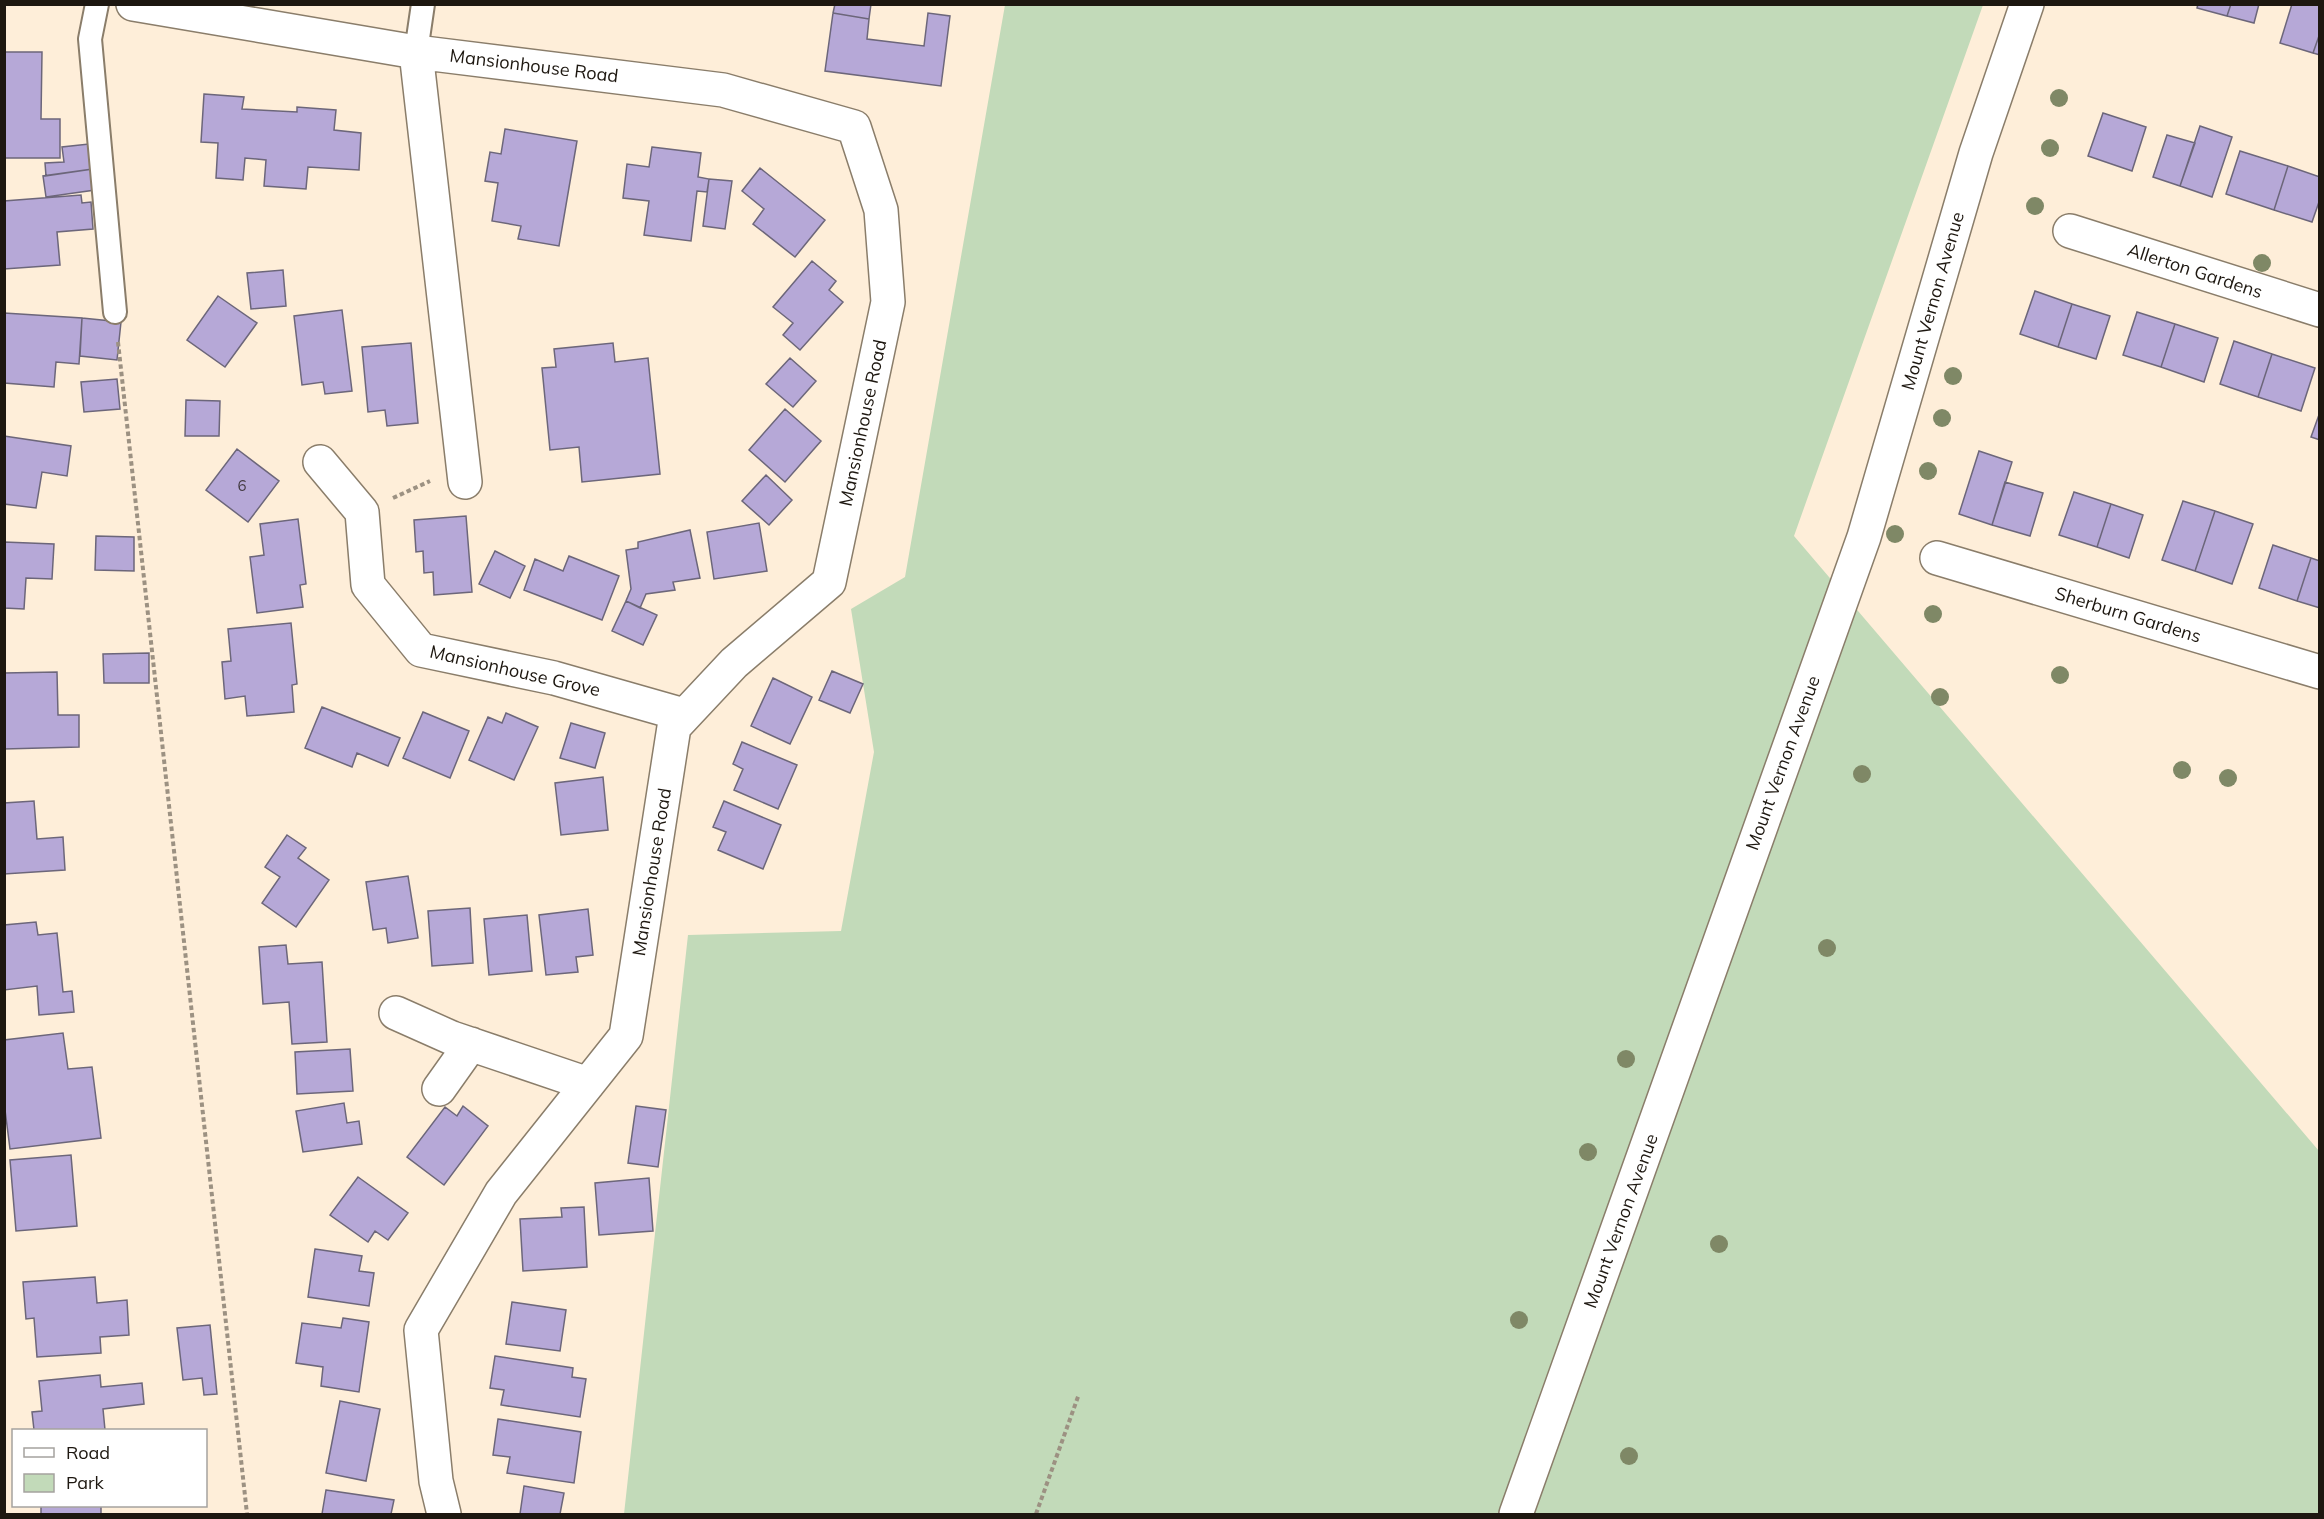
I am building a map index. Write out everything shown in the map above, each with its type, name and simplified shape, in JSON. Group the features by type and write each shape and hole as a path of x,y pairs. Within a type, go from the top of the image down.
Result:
{"street":[{"name":"Mansionhouse Road","path":"133,4 416,52 723,90 854,127 881,210 888,302 829,582 734,663 674,727 626,1036 501,1192 421,1330 436,1481 444,1515"},
{"name":"Mount Vernon Avenue","path":"1516,1515 1864,537 1976,153 2027,4"},
{"path":"416,52 464,474"},
{"name":"Allerton Gardens","path":"2070,231 2319,310"},
{"path":"320,462 362,512"},
{"name":"Mansionhouse Grove","path":"362,512 368,585 421,650 554,678 684,715"},
{"name":"Sherburn Gardens","path":"1937,558 2319,672"},
{"path":"396,1013 471,1044 588,1084"},
{"path":"439,1089 471,1044"}],"lane":[{"path":"97,4 90,39 115,312"},
{"path":"416,52 423,4"}],"path":[{"path":"115,312 247,1515"},
{"path":"362,512 464,474"},
{"path":"1036,1515 1079,1394"}],"green space":[{"path":"1005,5 1983,5 1794,536 2319,1151 2319,1514 624,1514 688,935 841,931 874,752 851,609 905,577"}],"building":[{"path":"835,4 871,4 869,19 833,13"},
{"path":"2198,4 2231,4 2227,16 2197,8"},
{"path":"2231,4 2259,4 2254,23 2227,16"},
{"path":"2292,4 2320,4 2320,33 2313,53 2280,43"},
{"path":"833,13 869,19 867,39 924,46 928,13 950,16 941,86 825,71"},
{"path":"2320,33 2320,55 2313,53"},
{"path":"4,52 42,52 41,119 60,119 60,158 4,158"},
{"path":"204,94 244,97 242,109 297,112 297,107 336,110 334,130 361,133 359,170 308,167 306,189 264,186 266,160 245,158 243,180 216,178 218,143 201,142"},
{"path":"2103,113 2146,127 2132,171 2088,156"},
{"path":"2200,126 2232,137 2212,197 2180,186"},
{"path":"505,129 577,141 559,246 518,239 521,226 492,221 498,183 485,181 490,152 501,154"},
{"path":"2167,135 2195,143 2180,186 2153,177"},
{"path":"98,143 99,168 46,176 45,163 64,162 62,147"},
{"path":"652,147 701,153 698,177 709,179 707,192 697,191 691,241 644,235 649,201 623,198 627,164 649,167"},
{"path":"2240,151 2288,166 2274,210 2226,194"},
{"path":"2288,166 2320,177 2320,199 2312,222 2274,210"},
{"path":"99,168 102,189 46,197 43,176"},
{"path":"760,168 825,220 795,257 753,224 764,209 742,191"},
{"path":"709,179 732,181 725,229 703,226"},
{"path":"81,195 82,203 91,202 93,229 57,232 60,265 4,269 4,201"},
{"path":"812,261 836,281 829,290 843,302 800,350 783,335 793,323 773,307"},
{"path":"283,270 286,306 251,309 247,273"},
{"path":"2035,291 2072,304 2058,347 2020,334"},
{"path":"218,296 257,323 225,367 187,340"},
{"path":"2072,304 2110,316 2096,359 2058,347"},
{"path":"342,310 352,391 325,394 323,382 302,385 294,316"},
{"path":"2137,312 2175,324 2161,367 2123,355"},
{"path":"4,313 82,318 79,364 56,362 54,387 4,383"},
{"path":"82,318 121,322 117,360 80,356"},
{"path":"2175,324 2218,338 2204,382 2161,367"},
{"path":"2234,341 2272,354 2258,397 2220,384"},
{"path":"411,343 418,423 387,426 385,410 368,412 362,347"},
{"path":"613,343 615,362 648,358 660,474 582,482 579,447 550,450 542,368 556,367 554,349"},
{"path":"2272,354 2315,368 2301,411 2258,397"},
{"path":"790,358 816,381 793,407 766,384"},
{"path":"117,379 120,409 84,412 81,382"},
{"path":"186,400 220,401 219,436 185,436"},
{"path":"785,409 821,441 785,482 749,450"},
{"path":"2320,412 2320,440 2311,437"},
{"path":"4,436 71,446 67,476 42,472 36,508 4,504"},
{"path":"237,449 279,481 248,522 206,490"},
{"path":"1979,451 2012,462 1992,525 1959,514"},
{"path":"766,475 792,500 769,525 742,501"},
{"path":"2005,482 2043,493 2030,536 1992,525"},
{"path":"2074,492 2111,504 2097,547 2059,535"},
{"path":"2183,501 2215,511 2195,571 2162,560"},
{"path":"2111,504 2143,515 2129,558 2097,547"},
{"path":"2215,511 2253,524 2232,584 2195,571"},
{"path":"466,516 472,592 434,595 433,572 424,573 423,551 416,552 414,520"},
{"path":"298,519 306,584 300,585 303,607 257,613 250,557 264,555 260,524"},
{"path":"759,523 767,571 714,579 707,532"},
{"path":"690,530 700,578 673,582 675,590 646,594 640,608 626,601 631,589 626,550 638,548 638,542"},
{"path":"96,536 134,537 134,571 95,570"},
{"path":"4,542 54,544 52,579 26,578 24,609 4,608"},
{"path":"2273,545 2311,558 2297,601 2259,588"},
{"path":"495,551 525,566 510,598 479,584"},
{"path":"569,556 619,576 602,620 524,590 535,559 563,571"},
{"path":"2311,558 2320,561 2320,608 2297,601"},
{"path":"626,601 657,615 643,645 612,631"},
{"path":"291,623 297,684 292,685 294,712 247,716 245,696 225,699 222,662 231,661 228,629"},
{"path":"149,653 149,683 104,683 103,654"},
{"path":"832,671 863,684 850,713 819,700"},
{"path":"57,672 58,715 79,715 79,747 4,749 4,673"},
{"path":"773,678 812,697 790,744 751,726"},
{"path":"322,707 400,738 388,766 357,753 352,767 305,748"},
{"path":"423,712 469,731 450,778 403,758"},
{"path":"506,713 538,727 514,780 469,760 488,717 502,723"},
{"path":"571,723 605,733 595,768 560,758"},
{"path":"742,742 797,765 778,809 734,790 743,769 733,764"},
{"path":"603,777 608,830 561,835 555,783"},
{"path":"34,801 37,839 63,837 65,870 4,874 4,803"},
{"path":"724,801 781,825 763,869 718,850 726,832 713,827"},
{"path":"287,835 306,848 298,858 329,880 296,927 262,903 280,877 265,867"},
{"path":"408,876 418,938 388,943 386,928 373,930 366,882"},
{"path":"470,908 473,963 432,966 428,911"},
{"path":"588,909 593,955 576,957 578,972 546,975 539,915"},
{"path":"527,915 532,971 489,975 484,919"},
{"path":"36,922 38,935 57,933 63,992 72,991 74,1012 39,1015 37,986 4,990 4,925"},
{"path":"286,945 288,964 322,962 327,1042 292,1044 289,1002 263,1004 259,947"},
{"path":"63,1033 68,1069 92,1067 101,1138 10,1149 4,1102 4,1040"},
{"path":"350,1049 353,1091 297,1094 295,1052"},
{"path":"344,1103 347,1123 359,1121 362,1144 303,1152 296,1111"},
{"path":"463,1106 488,1126 444,1185 407,1157 445,1107 457,1116"},
{"path":"636,1106 666,1110 658,1167 628,1163"},
{"path":"71,1155 77,1226 16,1231 10,1160"},
{"path":"358,1177 408,1213 388,1240 375,1231 368,1242 330,1215"},
{"path":"649,1178 653,1231 599,1235 595,1183"},
{"path":"584,1207 587,1267 523,1271 520,1219 562,1217 561,1208"},
{"path":"315,1249 362,1256 359,1271 374,1273 369,1306 308,1297"},
{"path":"95,1277 97,1303 127,1300 129,1335 100,1337 101,1353 37,1357 34,1318 26,1319 23,1282"},
{"path":"512,1302 566,1310 560,1351 506,1344"},
{"path":"343,1318 369,1322 359,1392 321,1386 323,1367 296,1363 302,1323 341,1328"},
{"path":"210,1325 217,1394 204,1395 202,1378 183,1380 177,1328"},
{"path":"495,1356 573,1368 572,1377 586,1379 580,1417 501,1405 504,1390 490,1388"},
{"path":"100,1375 101,1387 142,1383 144,1404 103,1409 105,1429 34,1429 32,1412 42,1411 39,1381"},
{"path":"340,1401 380,1409 366,1481 326,1473"},
{"path":"498,1419 581,1432 574,1483 507,1473 510,1457 493,1455"},
{"path":"524,1486 564,1493 560,1514 520,1514"},
{"path":"326,1490 394,1500 391,1514 322,1514"},
{"path":"41,1507 101,1507 101,1514 41,1514"}]}
